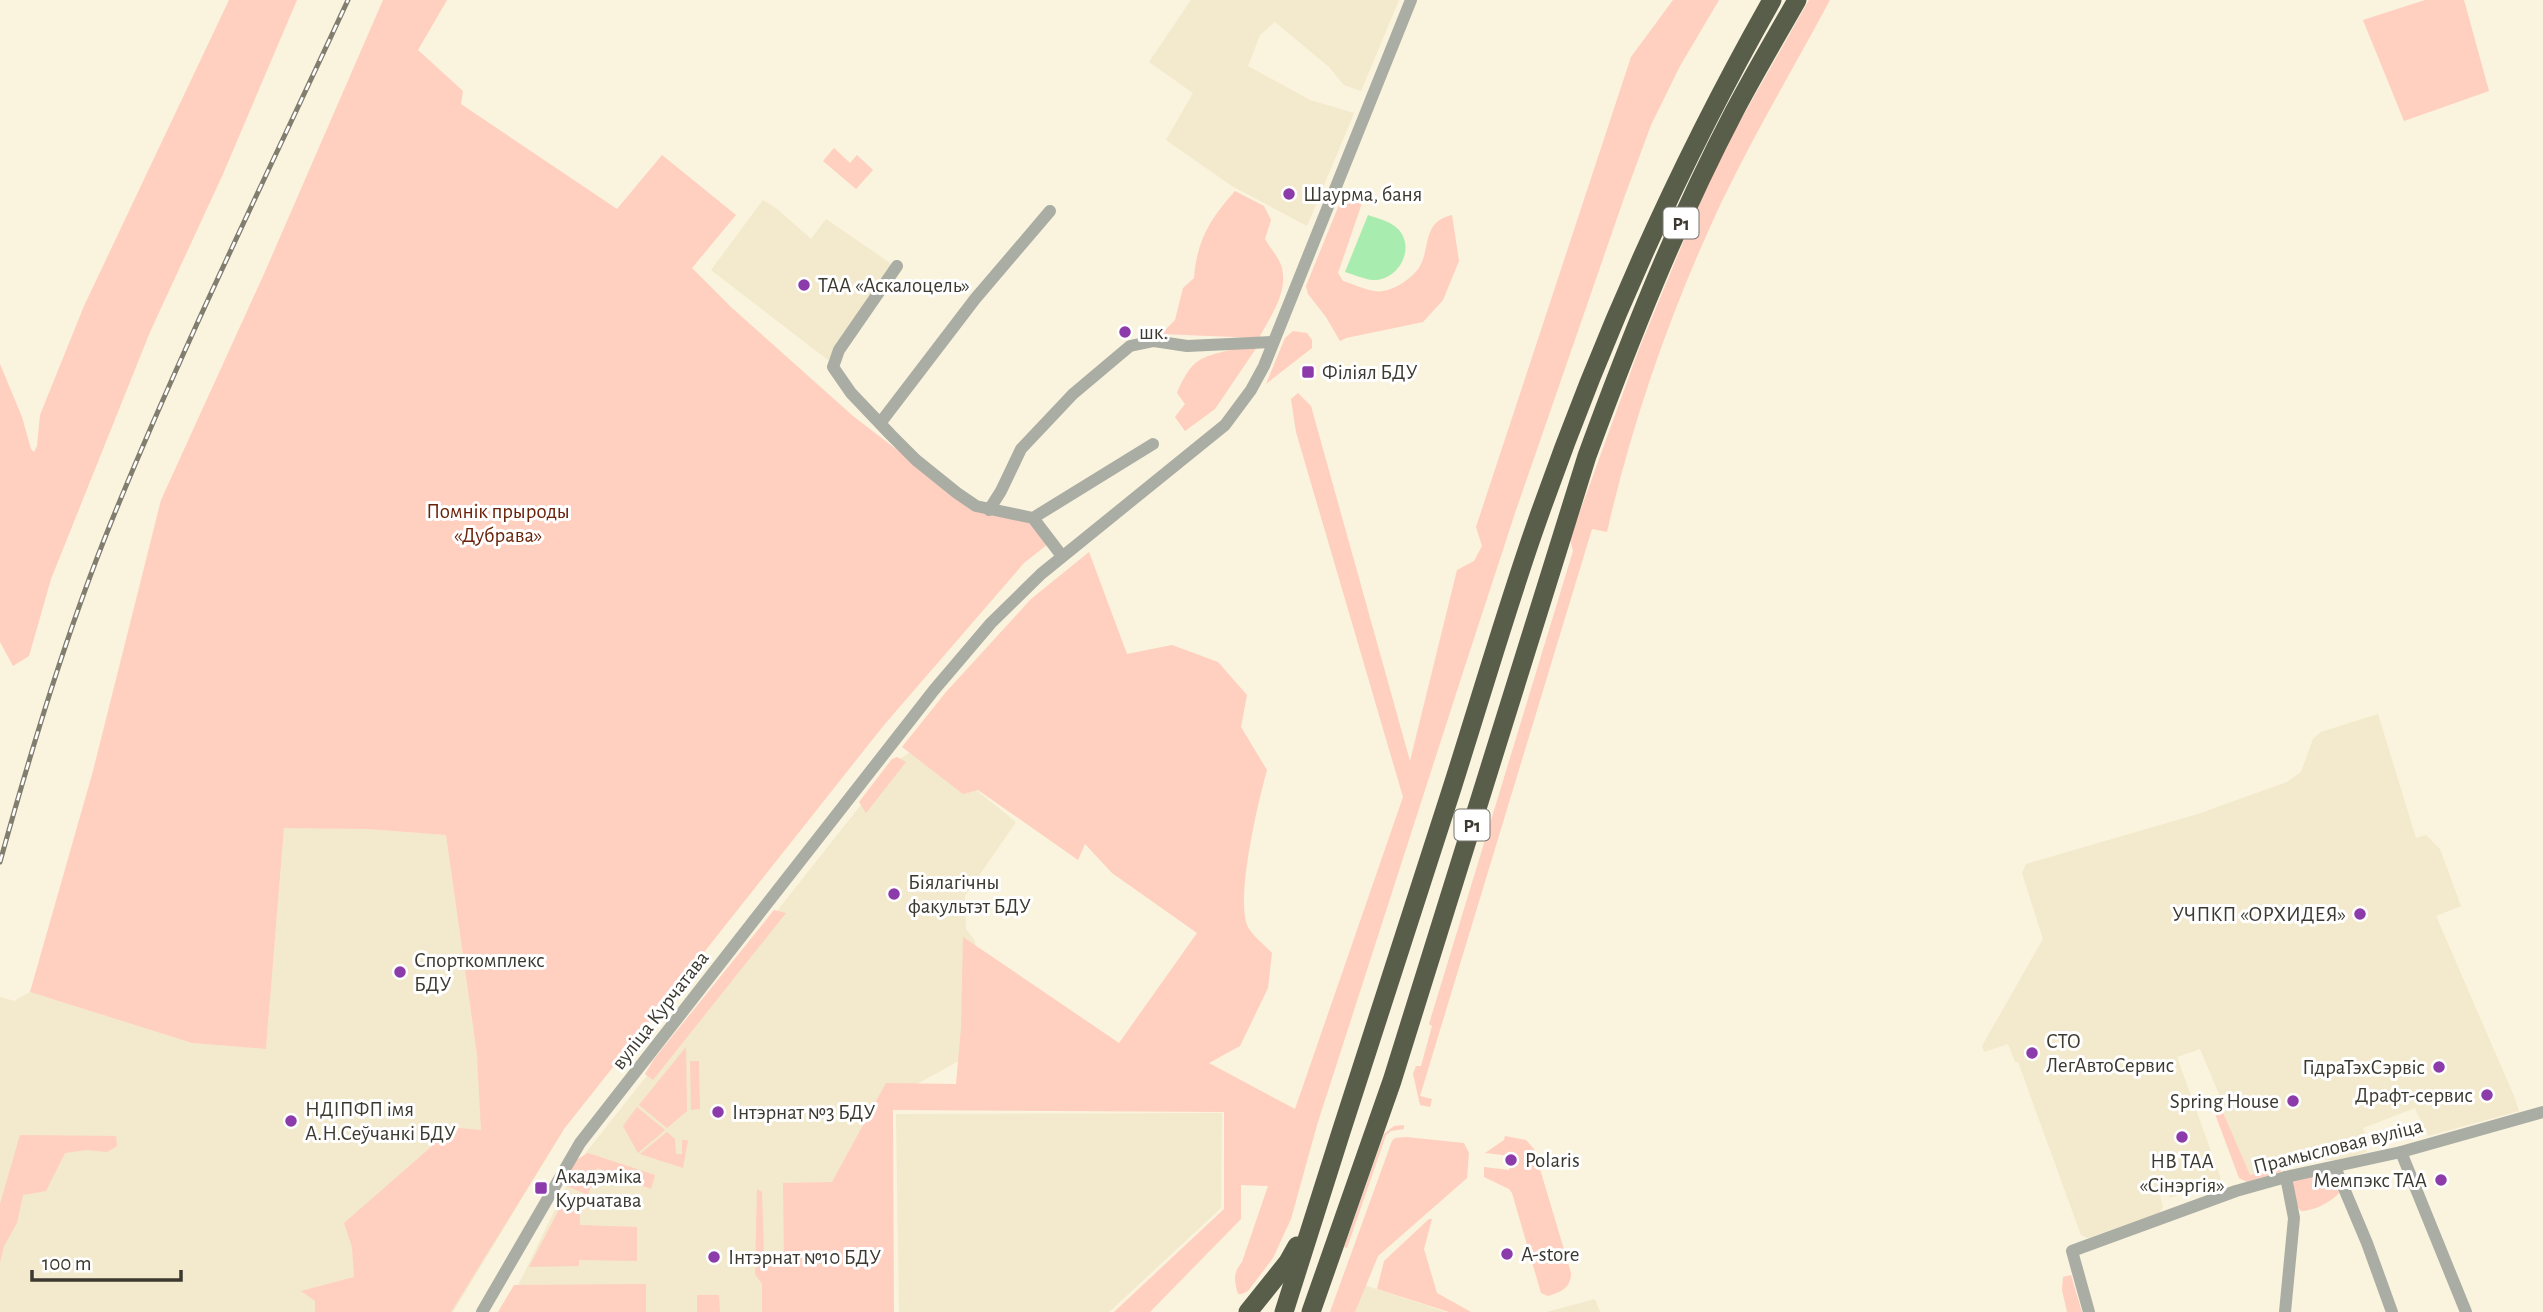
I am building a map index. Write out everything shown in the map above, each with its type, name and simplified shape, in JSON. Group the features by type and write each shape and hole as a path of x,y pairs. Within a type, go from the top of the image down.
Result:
{"highway":[{"name":"Р1","path":"1284,1312 1508,610 1564,446 1631,284 1677,182 1772,0"},
{"name":"Р1","path":"1311,1312 1392,1081 1587,456 1623,357 1661,265 1733,113 1797,0"},
{"path":"1248,1312 1288,1262 1314,1218"}],"street":[{"name":"вуліца Курчатава","path":"482,1312 580,1143 890,745 991,623 1062,556 1224,425 1251,390 1273,342 1411,0"},
{"path":"881,422 975,299 1050,211"},
{"path":"897,266 839,350 833,367 851,393 916,460 957,493 976,506 1033,518 1153,444"},
{"path":"989,510 1021,449 1073,394 1130,346 1154,341 1187,346 1273,342"},
{"path":"1033,518 1062,556"},
{"name":"Прамысловая вуліца","path":"2089,1312 2072,1251 2236,1191 2401,1152 2542,1112"},
{"path":"2401,1152 2466,1312"},
{"path":"2335,1167 2392,1312"},
{"path":"2285,1312 2294,1218 2287,1177"}],"shaded area":[{"path":"1191,0 1399,0 1361,91 1344,85 1329,67 1275,22 1260,35 1248,66 1310,100 1354,113 1307,226 1232,186 1166,140 1193,93 1149,62"},
{"path":"763,200 811,239 826,219 890,263 891,269 828,360 711,270"},
{"path":"1368,215 1395,226 1403,237 1405,246 1402,263 1389,276 1381,279 1372,280 1345,272"},
{"path":"2378,714 2416,838 2426,835 2440,849 2461,906 2436,916 2519,1111 2428,1136 2415,1108 2363,1128 2369,1141 2366,1152 2341,1161 2319,1159 2250,1176 2216,1096 2219,1094 2200,1049 2177,1057 2221,1179 2170,1198 2168,1192 2160,1195 2163,1207 2159,1213 2088,1238 2081,1235 2018,1062 2015,1062 2008,1044 1984,1052 1982,1046 2043,939 2022,873 2026,864 2198,814 2287,782 2301,772 2313,739 2321,732"},
{"path":"920,745 1016,822 965,896 966,929 975,941 973,1053 879,1105 789,1312 637,1312 515,1292 577,1164 894,763"},
{"path":"284,827 446,835 477,1055 482,1116 564,1129 453,1312 0,1312 0,997 14,1001 30,992 192,1043 266,1049"},
{"path":"1222,1113 1221,1208 1109,1312 899,1312 896,1114"},
{"path":"1361,1284 1446,1312 1352,1312"},
{"path":"1595,1299 1600,1312 1547,1312"}],"green space":[{"path":"229,0 297,0 223,174 150,332 51,579 29,656 13,666 0,642 0,364 34,452 40,415 84,306"},
{"name":"Помнік прыроды «Дубрава»","path":"383,0 447,0 418,50 463,91 461,104 617,209 662,155 736,215 692,268 732,308 853,416 970,506 1031,520 1048,544 1024,563 884,725 564,1129 451,1312 315,1312 315,1301 301,1291 354,1277 352,1247 344,1223 447,1133 458,1128 481,1130 477,1055 446,835 367,829 284,828 266,1049 192,1043 30,992 93,771 161,500 264,274"},
{"path":"1673,0 1719,0 1680,66 1651,125 1624,198 1464,669 1317,1125 1291,1219 1273,1258 1248,1291 1238,1294 1236,1273 1268,1186 1241,1185 1241,1219 1150,1312 1114,1312 1224,1209 1224,1112 893,1110 894,1312 762,1312 762,1284 755,1274 757,1189 762,1192 764,1255 784,1255 783,1183 832,1182 886,1083 956,1084 961,1028 963,937 1119,1043 1197,933 1112,873 1085,844 1078,860 978,790 963,794 902,747 946,692 1031,599 1089,552 1127,654 1172,645 1218,662 1247,695 1241,727 1267,770 1246,871 1244,911 1249,929 1272,953 1268,988 1240,1046 1209,1063 1295,1109 1403,797 1296,432 1291,399 1298,393 1311,406 1410,761 1457,570 1474,561 1482,546 1476,527 1631,57"},
{"path":"1809,0 1830,0 1748,150 1704,241 1670,322 1642,405 1607,532 1592,529 1420,1096 1432,1099 1430,1107 1420,1105 1413,1074 1416,1066 1421,1066 1432,1026 1429,1024 1573,551 1570,539 1639,349 1715,165"},
{"path":"2425,0 2464,0 2489,91 2404,121 2363,20"},
{"path":"834,148 850,163 857,155 873,170 856,189 823,161"},
{"path":"1235,191 1264,206 1271,220 1265,239 1279,261 1283,277 1280,296 1273,313 1259,338 1161,334 1175,320 1183,288 1194,278 1198,252 1206,231"},
{"path":"1343,195 1362,203 1338,273 1343,281 1374,291 1393,288 1412,276 1420,266 1432,229 1442,218 1452,215 1459,261 1443,300 1423,322 1340,341 1308,294 1306,286"},
{"path":"1293,331 1307,333 1312,340 1312,348 1266,384 1285,338"},
{"path":"1241,347 1257,347 1215,409 1185,431 1175,417 1185,404 1177,393 1189,371 1194,364 1208,356"},
{"path":"897,757 906,762 866,813 859,802 892,759"},
{"path":"774,910 786,913 653,1080 645,1074 654,1059"},
{"path":"686,1047 687,1111 667,1128 639,1105"},
{"path":"690,1061 699,1061 700,1109 691,1110"},
{"path":"2216,1096 2250,1175 2280,1168 2281,1172 2247,1182 2239,1178 2211,1103"},
{"path":"637,1107 665,1130 638,1153 623,1126"},
{"path":"1404,1125 1404,1129 1391,1131 1386,1135 1347,1248 1344,1247 1384,1134 1394,1126"},
{"path":"667,1132 675,1139 676,1154 682,1154 682,1140 688,1140 683,1168 640,1154"},
{"path":"20,1135 116,1136 117,1146 107,1152 86,1150 65,1153 46,1191 23,1195 17,1223 4,1246 0,1262 0,1204"},
{"path":"1505,1136 1526,1140 1534,1149 1571,1273 1564,1289 1548,1296 1541,1293 1512,1193 1484,1177 1484,1167 1509,1170 1511,1156 1485,1153 1504,1140"},
{"path":"1406,1137 1464,1143 1469,1153 1467,1178 1378,1256 1355,1312 1330,1312 1392,1141"},
{"path":"588,1153 655,1175 651,1189 597,1168 588,1195 562,1184 576,1160"},
{"path":"2328,1173 2335,1175 2339,1193 2321,1206 2301,1211 2296,1205 2293,1180"},
{"path":"564,1200 580,1206 580,1225 637,1227 637,1261 579,1260 579,1266 529,1267"},
{"path":"1432,1219 1424,1249 1437,1293 1471,1312 1449,1312 1377,1289 1384,1261"},
{"path":"2071,1275 2082,1312 2067,1312 2062,1290 2063,1277"},
{"path":"646,1284 646,1312 498,1312 514,1285"},
{"path":"697,1295 719,1295 720,1312 697,1312"}],"railway":[{"path":"0,862 51,690 112,520 197,323 348,0"}],"place":[{"name":"Шаурма, баня","path":"1289,194"},
{"name":"ТАА «Аскалоцель»","path":"804,285"},
{"name":"шк.","path":"1125,332"},
{"name":"Філіял БДУ","path":"1308,372"},
{"name":"Біялагічны факультэт БДУ","path":"894,894"},
{"name":"УЧПКП «ОРХИДЕЯ»","path":"2360,914"},
{"name":"Спорткомплекс БДУ","path":"400,972"},
{"name":"СТО ЛегАвтоСервис","path":"2032,1053"},
{"name":"ГідраТэхСэрвіс","path":"2439,1067"},
{"name":"Драфт-сервис","path":"2487,1095"},
{"name":"Spring House","path":"2293,1101"},
{"name":"Інтэрнат №3 БДУ","path":"718,1112"},
{"name":"НДІПФП імя А.Н.Сеўчанкі БДУ","path":"291,1121"},
{"name":"НВ ТАА «Сінэргія»","path":"2182,1137"},
{"name":"Polaris","path":"1511,1160"},
{"name":"Мемпэкс ТАА","path":"2441,1180"},
{"name":"Акадэміка Курчатава","path":"541,1188"},
{"name":"А-store","path":"1507,1254"},
{"name":"Інтэрнат №10 БДУ","path":"714,1257"}]}
